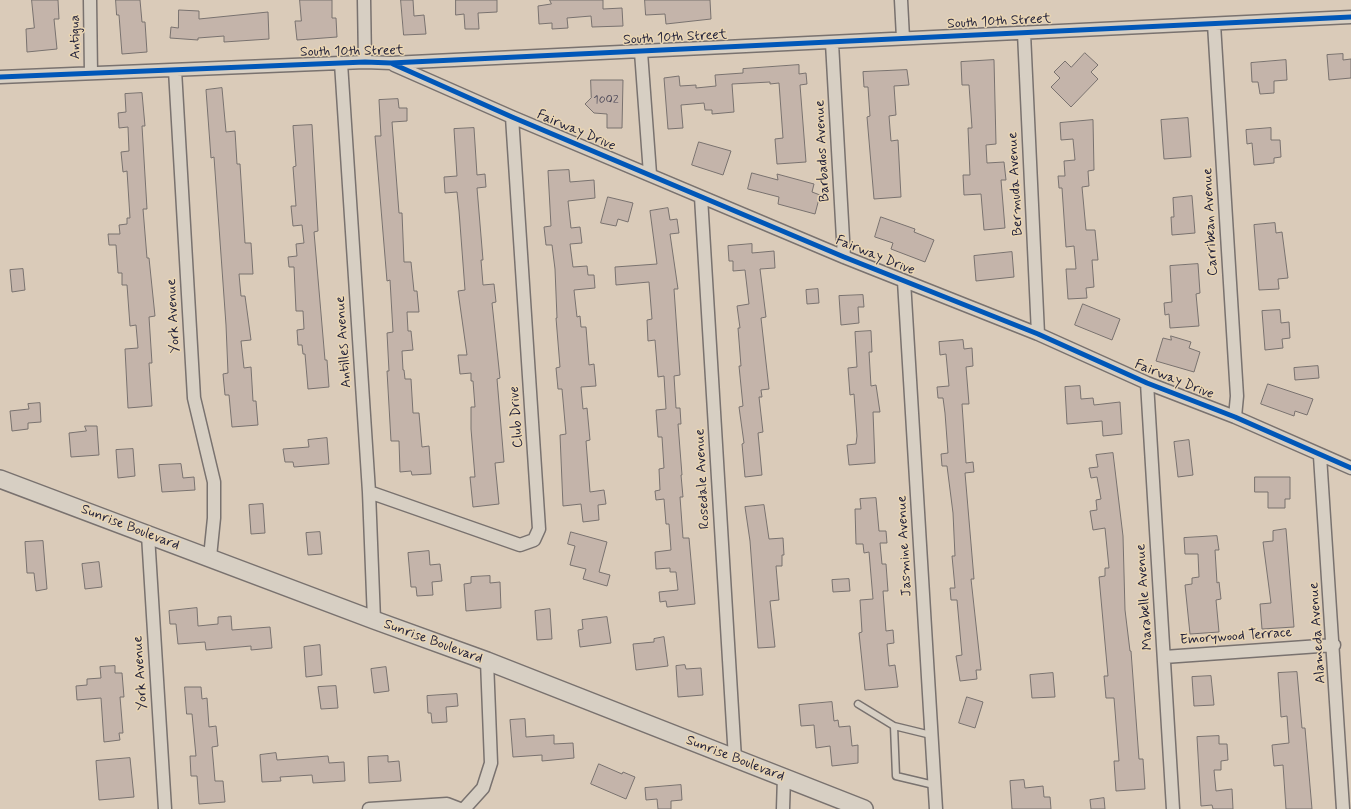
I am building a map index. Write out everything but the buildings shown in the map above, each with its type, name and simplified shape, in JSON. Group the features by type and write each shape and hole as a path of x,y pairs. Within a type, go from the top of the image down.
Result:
{"street":[{"name":"Antigua","path":"90,0 91,73"},
{"path":"364,0 366,62"},
{"path":"902,0 903,38"},
{"name":"South 10th Street","path":"0,77 366,62 391,63 641,52 1351,17"},
{"name":"Carribean Avenue","path":"1214,24 1237,388 1235,417"},
{"name":"Bermuda Avenue","path":"1024,33 1038,334"},
{"name":"Barbados Avenue","path":"832,43 844,257"},
{"path":"641,52 650,174"},
{"name":"Antilles Avenue","path":"341,63 369,492 374,620"},
{"name":"Fairway Drive","path":"391,63 512,117 650,174 701,197 844,257 1038,334 1146,383 1235,417 1320,456 1351,468"},
{"name":"York Avenue","path":"175,70 194,398 214,482 210,558"},
{"name":"Club Drive","path":"369,492 520,545 534,540 539,529 512,117"},
{"name":"Rosedale Avenue","path":"701,197 735,759"},
{"name":"Jasmine Avenue","path":"904,281 936,809"},
{"name":"Marabelle Avenue","path":"1146,383 1173,809"},
{"name":"Alameda Avenue","path":"1320,456 1344,809"},
{"name":"Sunrise Boulevard","path":"0,479 487,661 864,809"},
{"name":"York Avenue","path":"148,535 165,809"},
{"name":"Emorywood Terrace","path":"1164,657 1334,645"},
{"path":"464,809 483,788 491,763 487,661"},
{"path":"783,809 784,777"},
{"path":"369,809 447,804 460,809"}],"lane":[{"path":"858,704 894,726 931,735"},
{"path":"894,726 896,776 934,785"}],"cycle path":[{"path":"0,77 365,62 391,63 1351,17"},
{"path":"393,64 512,117 844,257 1038,334 1147,383 1235,417 1351,468"}]}
